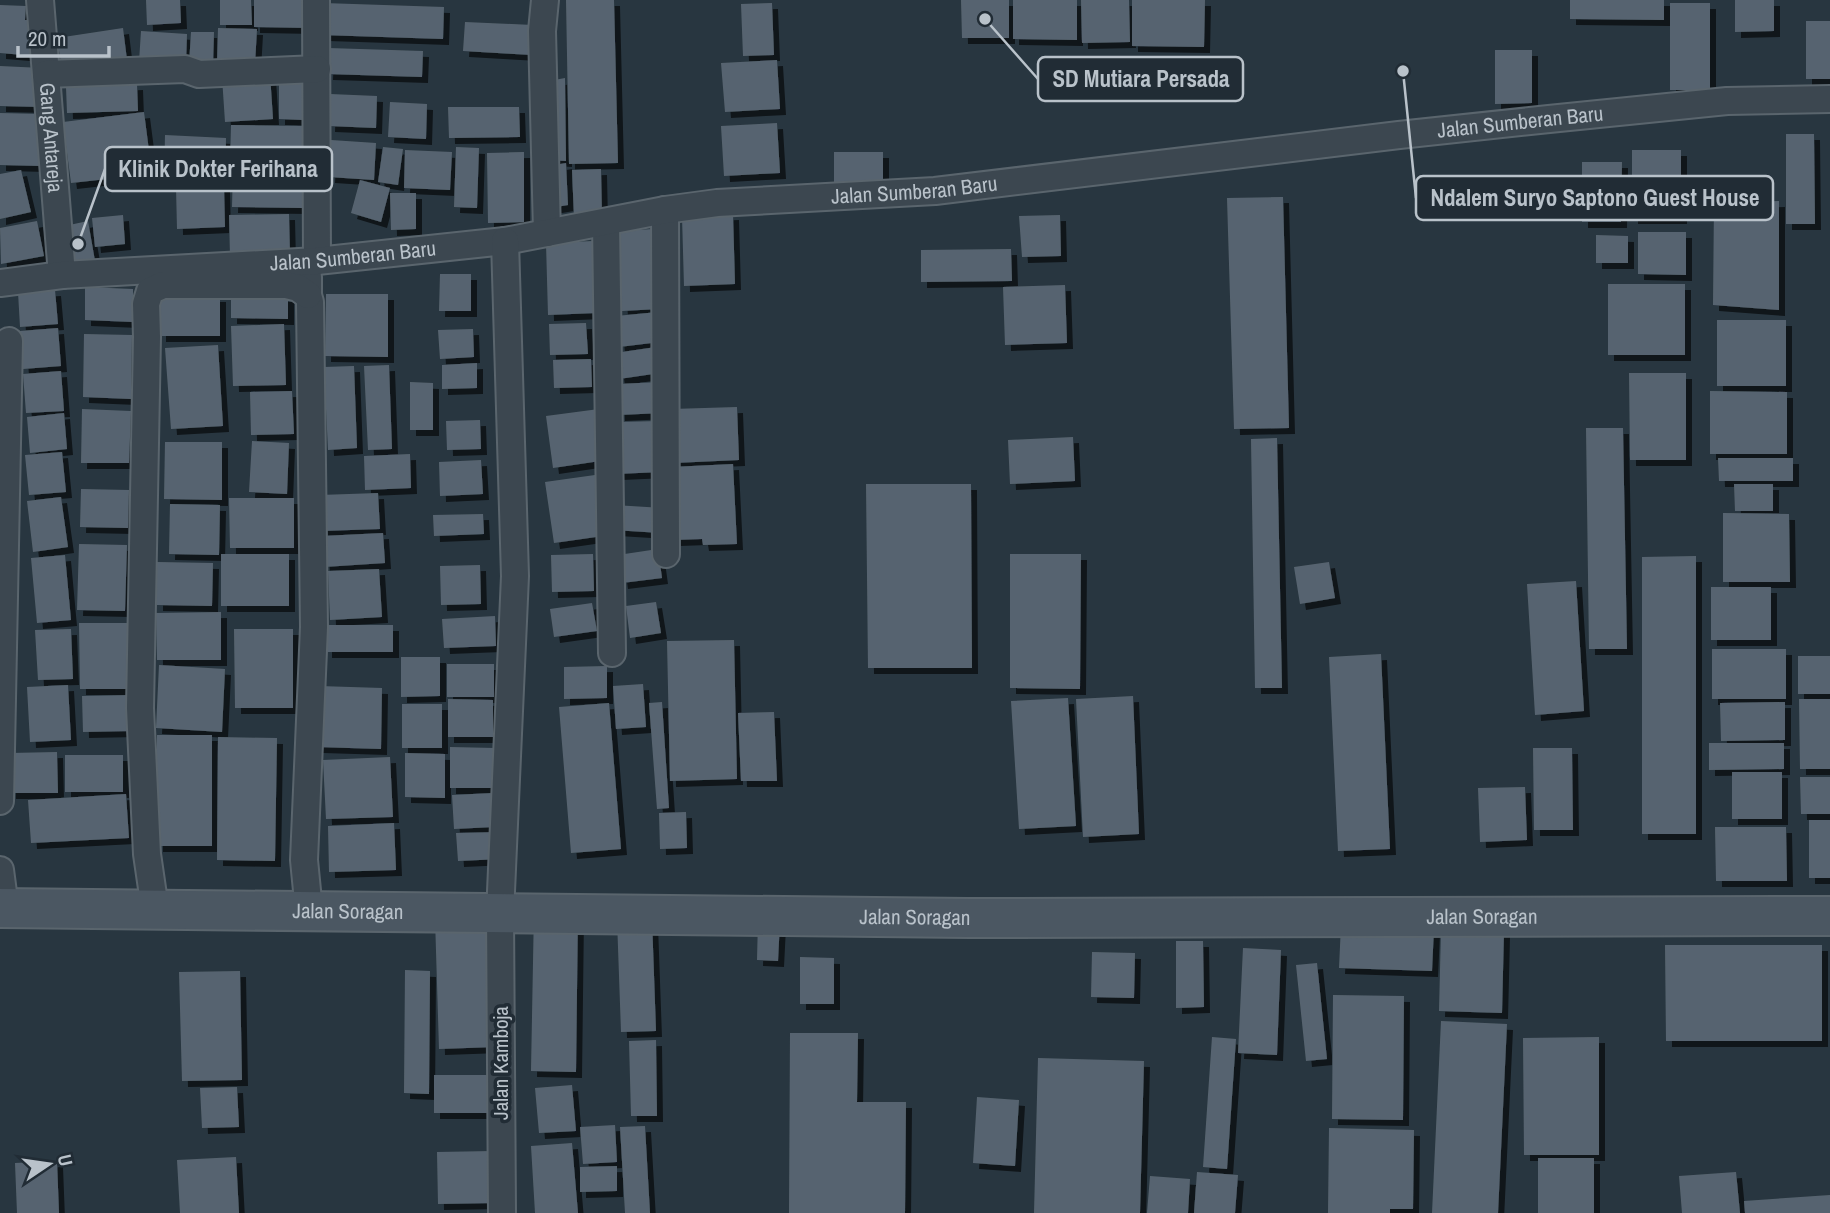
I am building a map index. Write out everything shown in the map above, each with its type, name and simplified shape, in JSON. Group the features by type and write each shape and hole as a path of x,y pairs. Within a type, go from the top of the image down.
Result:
{"street":[{"name":"Gang Antareja","path":"40,0 62,275"},
{"path":"309,911 304,860 314,627 308,295 313,261 316,0"},
{"path":"545,0 542,31 547,233"},
{"path":"46,74 185,69 200,74 317,69"},
{"name":"Jalan Sumberan Baru","path":"0,284 62,275 313,261 505,241 665,210 717,203 935,191 1399,135 1727,101 1830,99"},
{"path":"665,210 666,554"},
{"path":"606,223 612,653"},
{"name":"Jalan Kamboja","path":"502,1213 500,914 515,576 505,241"},
{"path":"155,909 147,854 139,708 146,304 150,291 163,285 286,285 298,288 308,295"},
{"path":"0,801 9,341"},
{"path":"0,870 2,908"},
{"name":"Jalan Soragan","path":"2,908 968,918 1830,916"}],"building":[{"path":"146,0 180,0 181,23 147,25"},
{"path":"220,0 251,0 252,25 220,25"},
{"path":"254,0 309,0 309,28 254,27"},
{"path":"566,0 614,0 618,163 569,164"},
{"path":"961,0 1009,0 1009,38 962,38"},
{"path":"1013,0 1077,0 1077,40 1013,39"},
{"path":"1081,0 1129,0 1130,42 1082,43"},
{"path":"1132,0 1205,0 1204,47 1132,46"},
{"path":"1570,0 1664,0 1664,20 1570,19"},
{"path":"1735,0 1774,0 1774,31 1735,32"},
{"path":"323,3 444,7 443,39 322,35"},
{"path":"772,3 774,55 743,56 741,4"},
{"path":"1670,3 1710,3 1710,90 1670,90"},
{"path":"0,5 26,6 25,20 37,20 36,56 0,53"},
{"path":"1806,21 1830,21 1830,79 1806,79"},
{"path":"465,22 533,25 532,55 463,51"},
{"path":"123,28 127,60 62,69 57,38"},
{"path":"218,28 257,29 255,64 217,63"},
{"path":"141,31 187,34 186,64 139,62"},
{"path":"191,32 214,32 213,65 189,65"},
{"path":"328,48 423,51 422,77 327,74"},
{"path":"1495,50 1532,50 1532,103 1495,104"},
{"path":"777,60 780,109 725,112 721,63"},
{"path":"0,66 42,68 41,107 0,106"},
{"path":"270,74 273,119 225,122 222,77"},
{"path":"279,78 303,78 303,120 279,119"},
{"path":"565,78 566,161 549,160 549,81"},
{"path":"137,84 138,111 67,113 66,87"},
{"path":"330,94 377,96 376,128 329,126"},
{"path":"390,102 427,104 426,139 388,137"},
{"path":"448,107 519,107 520,137 449,138"},
{"path":"144,112 152,174 71,183 63,122"},
{"path":"0,113 42,114 41,166 0,165"},
{"path":"777,123 780,173 724,176 721,126"},
{"path":"231,125 305,126 304,166 230,164"},
{"path":"1786,134 1814,134 1815,224 1786,224"},
{"path":"165,135 226,138 225,184 164,181"},
{"path":"331,140 376,143 374,180 329,177"},
{"path":"383,147 403,149 398,185 378,182"},
{"path":"456,147 479,148 477,208 454,207"},
{"path":"405,150 452,152 450,190 404,188"},
{"path":"1632,150 1681,150 1681,218 1632,218"},
{"path":"524,152 524,222 488,223 487,153"},
{"path":"834,152 883,152 883,184 834,184"},
{"path":"1582,162 1622,162 1621,222 1582,222"},
{"path":"566,163 568,205 550,208 549,166"},
{"path":"233,168 303,170 303,208 232,207"},
{"path":"601,169 602,216 574,217 572,170"},
{"path":"21,170 31,212 0,219 0,174"},
{"path":"360,180 390,188 381,222 351,213"},
{"path":"224,186 225,227 177,229 176,187"},
{"path":"390,193 416,193 416,229 391,230"},
{"path":"1283,197 1289,428 1234,429 1227,198"},
{"path":"1779,201 1779,310 1713,305 1714,203"},
{"path":"289,214 290,255 230,256 229,215"},
{"path":"733,214 735,284 684,286 682,216"},
{"path":"123,215 125,244 95,247 92,218"},
{"path":"1060,215 1061,256 1022,257 1019,216"},
{"path":"37,221 44,256 1,264 0,228"},
{"path":"88,221 95,261 68,266 60,227"},
{"path":"654,229 659,309 622,311 617,231"},
{"path":"1638,232 1686,232 1686,275 1638,274"},
{"path":"1596,235 1628,236 1628,263 1596,263"},
{"path":"593,241 596,313 548,315 546,243"},
{"path":"1011,249 1012,281 921,282 921,250"},
{"path":"440,274 471,274 471,311 439,311"},
{"path":"1608,284 1685,284 1685,355 1608,355"},
{"path":"1065,285 1067,343 1005,345 1003,287"},
{"path":"85,287 133,289 133,322 85,320"},
{"path":"55,290 58,324 20,327 18,292"},
{"path":"326,294 388,294 388,357 325,356"},
{"path":"231,295 288,296 288,319 231,318"},
{"path":"160,296 220,296 220,336 160,336"},
{"path":"658,312 660,342 619,347 616,316"},
{"path":"1717,320 1786,320 1786,386 1717,386"},
{"path":"586,323 588,354 550,355 549,324"},
{"path":"284,324 286,385 233,386 231,326"},
{"path":"58,328 61,366 23,369 20,331"},
{"path":"473,329 474,357 440,359 438,330"},
{"path":"84,334 132,335 131,399 83,397"},
{"path":"218,345 223,426 171,429 165,348"},
{"path":"656,347 660,373 619,379 615,353"},
{"path":"591,359 592,387 554,388 553,360"},
{"path":"477,363 477,388 442,389 442,365"},
{"path":"389,365 392,449 368,450 364,366"},
{"path":"354,366 357,448 328,450 324,367"},
{"path":"61,371 64,411 26,413 23,374"},
{"path":"1629,373 1686,373 1686,460 1630,460"},
{"path":"410,382 433,383 433,430 410,430"},
{"path":"660,382 662,413 619,415 618,384"},
{"path":"292,391 294,434 251,435 250,392"},
{"path":"1710,391 1787,392 1787,454 1710,454"},
{"path":"737,407 739,460 674,463 672,409"},
{"path":"82,409 131,411 129,463 81,463"},
{"path":"599,409 607,460 553,468 546,416"},
{"path":"64,413 67,449 30,453 27,417"},
{"path":"480,420 481,449 447,450 446,421"},
{"path":"660,421 661,472 616,474 614,422"},
{"path":"1586,428 1623,428 1627,649 1589,649"},
{"path":"1073,437 1075,481 1010,484 1008,440"},
{"path":"1277,438 1282,688 1255,688 1251,439"},
{"path":"252,441 289,443 287,494 249,492"},
{"path":"165,442 222,442 222,500 164,499"},
{"path":"62,452 66,492 29,495 25,455"},
{"path":"410,454 411,488 365,490 364,456"},
{"path":"1718,458 1793,458 1793,481 1719,481"},
{"path":"481,460 483,494 440,496 439,462"},
{"path":"733,464 737,544 703,545 702,539 674,540 671,467"},
{"path":"595,475 603,536 554,543 545,482"},
{"path":"866,484 971,484 972,668 868,668"},
{"path":"1734,484 1773,484 1773,511 1735,511"},
{"path":"81,489 129,490 128,528 80,527"},
{"path":"378,493 380,529 322,531 320,495"},
{"path":"61,497 68,547 33,552 27,501"},
{"path":"229,498 294,498 294,548 230,548"},
{"path":"170,504 220,505 219,555 169,554"},
{"path":"614,505 663,508 661,533 613,530"},
{"path":"1723,513 1789,514 1790,582 1723,582"},
{"path":"483,514 484,534 434,536 433,515"},
{"path":"383,533 385,563 324,567 322,536"},
{"path":"79,544 127,545 125,611 77,610"},
{"path":"658,549 662,578 622,583 618,555"},
{"path":"221,554 289,554 289,606 221,606"},
{"path":"593,554 594,591 552,592 551,555"},
{"path":"1010,554 1081,554 1080,689 1010,688"},
{"path":"65,555 71,620 37,623 31,558"},
{"path":"1696,556 1696,834 1642,834 1642,557"},
{"path":"157,562 213,563 212,606 157,605"},
{"path":"1329,562 1335,598 1300,604 1294,567"},
{"path":"480,565 481,604 441,605 440,566"},
{"path":"379,569 382,617 330,620 328,571"},
{"path":"1576,581 1584,711 1535,715 1527,584"},
{"path":"1711,587 1771,587 1771,640 1711,640"},
{"path":"656,602 661,633 630,638 626,606"},
{"path":"592,603 597,631 554,637 550,609"},
{"path":"221,612 221,660 157,660 156,613"},
{"path":"495,616 496,646 444,648 442,619"},
{"path":"79,623 129,623 129,689 80,689"},
{"path":"326,625 393,625 393,652 326,652"},
{"path":"71,629 73,679 38,680 35,630"},
{"path":"234,629 293,629 293,708 235,708"},
{"path":"734,640 737,779 670,781 667,641"},
{"path":"1712,649 1786,649 1786,699 1712,699"},
{"path":"1381,654 1390,849 1338,851 1329,657"},
{"path":"1798,656 1830,656 1830,694 1798,694"},
{"path":"401,657 440,657 440,696 401,697"},
{"path":"447,664 494,664 494,697 447,697"},
{"path":"159,665 225,669 222,732 156,728"},
{"path":"607,666 607,698 564,699 564,667"},
{"path":"643,684 646,727 616,729 613,686"},
{"path":"68,685 71,740 30,742 27,687"},
{"path":"319,686 382,688 381,749 317,747"},
{"path":"131,695 132,731 83,732 82,696"},
{"path":"1133,696 1139,834 1083,837 1076,699"},
{"path":"1068,698 1076,826 1019,829 1011,701"},
{"path":"448,699 493,700 493,737 448,737"},
{"path":"1799,699 1830,699 1830,769 1800,769"},
{"path":"662,702 669,808 657,809 649,703"},
{"path":"1785,702 1785,740 1721,741 1720,703"},
{"path":"609,703 621,849 571,853 559,707"},
{"path":"402,704 442,704 442,748 402,748"},
{"path":"774,712 777,781 741,781 738,713"},
{"path":"157,735 212,735 212,846 157,846"},
{"path":"218,737 277,738 275,861 217,860"},
{"path":"1709,743 1784,743 1784,769 1709,770"},
{"path":"450,747 495,748 495,788 450,788"},
{"path":"1533,748 1572,748 1573,830 1534,830"},
{"path":"57,752 58,793 10,793 10,753"},
{"path":"405,753 445,754 445,798 405,797"},
{"path":"65,755 123,755 123,792 65,792"},
{"path":"390,757 393,817 326,819 323,760"},
{"path":"1732,772 1782,772 1782,819 1732,819"},
{"path":"1800,777 1830,777 1830,814 1801,814"},
{"path":"1525,787 1527,840 1480,842 1478,788"},
{"path":"493,793 494,827 454,829 452,795"},
{"path":"126,794 129,838 31,843 28,800"},
{"path":"686,812 687,848 660,849 659,813"},
{"path":"1809,820 1830,820 1830,878 1809,878"},
{"path":"394,823 396,870 329,872 328,826"},
{"path":"1715,827 1786,827 1787,881 1716,881"},
{"path":"500,832 501,859 458,861 456,833"},
{"path":"534,909 578,910 576,1072 531,1071"},
{"path":"491,916 495,1047 439,1049 435,918"},
{"path":"617,919 652,919 656,1031 621,1032"},
{"path":"758,920 780,921 778,961 757,960"},
{"path":"1341,925 1434,928 1432,971 1339,968"},
{"path":"1441,929 1504,931 1502,1013 1439,1011"},
{"path":"1176,941 1203,941 1204,1007 1176,1008"},
{"path":"1665,945 1822,945 1822,1041 1666,1041"},
{"path":"1243,948 1281,950 1277,1055 1238,1053"},
{"path":"1092,952 1135,953 1134,998 1091,997"},
{"path":"800,957 834,958 834,1004 800,1004"},
{"path":"1317,963 1327,1059 1306,1061 1296,965"},
{"path":"405,970 430,971 429,1094 404,1093"},
{"path":"240,971 242,1080 182,1081 179,972"},
{"path":"1333,995 1404,996 1403,1120 1332,1119"},
{"path":"1441,1021 1507,1024 1498,1213 1432,1213"},
{"path":"790,1033 858,1033 857,1102 906,1102 905,1213 789,1213"},
{"path":"1212,1037 1236,1039 1227,1169 1203,1167"},
{"path":"1599,1037 1599,1155 1524,1155 1523,1038"},
{"path":"656,1040 657,1116 631,1116 629,1041"},
{"path":"1038,1058 1144,1061 1140,1213 1034,1213"},
{"path":"434,1075 490,1075 490,1113 434,1113"},
{"path":"572,1085 576,1131 539,1133 535,1088"},
{"path":"237,1087 239,1127 202,1128 200,1088"},
{"path":"977,1097 1019,1100 1015,1166 973,1163"},
{"path":"615,1125 617,1162 583,1164 580,1127"},
{"path":"645,1126 650,1213 625,1213 620,1127"},
{"path":"1329,1128 1414,1130 1413,1209 1390,1209 1390,1213 1328,1213"},
{"path":"572,1143 578,1213 535,1213 531,1146"},
{"path":"493,1151 495,1203 438,1204 437,1152"},
{"path":"236,1157 239,1213 180,1213 177,1160"},
{"path":"1538,1158 1594,1158 1594,1213 1538,1213"},
{"path":"57,1161 59,1213 17,1213 15,1163"},
{"path":"617,1166 617,1191 580,1192 580,1167"},
{"path":"1197,1172 1238,1175 1235,1213 1194,1213"},
{"path":"1736,1172 1740,1213 1682,1213 1679,1176"},
{"path":"1150,1176 1190,1179 1188,1213 1147,1213"},
{"path":"1830,1195 1830,1213 1745,1213 1744,1201"}],"place":[{"name":"SD Mutiara Persada","path":"985,19"},
{"name":"Ndalem Suryo Saptono Guest House","path":"1403,71"},
{"name":"Klinik Dokter Ferihana","path":"78,244"}]}
